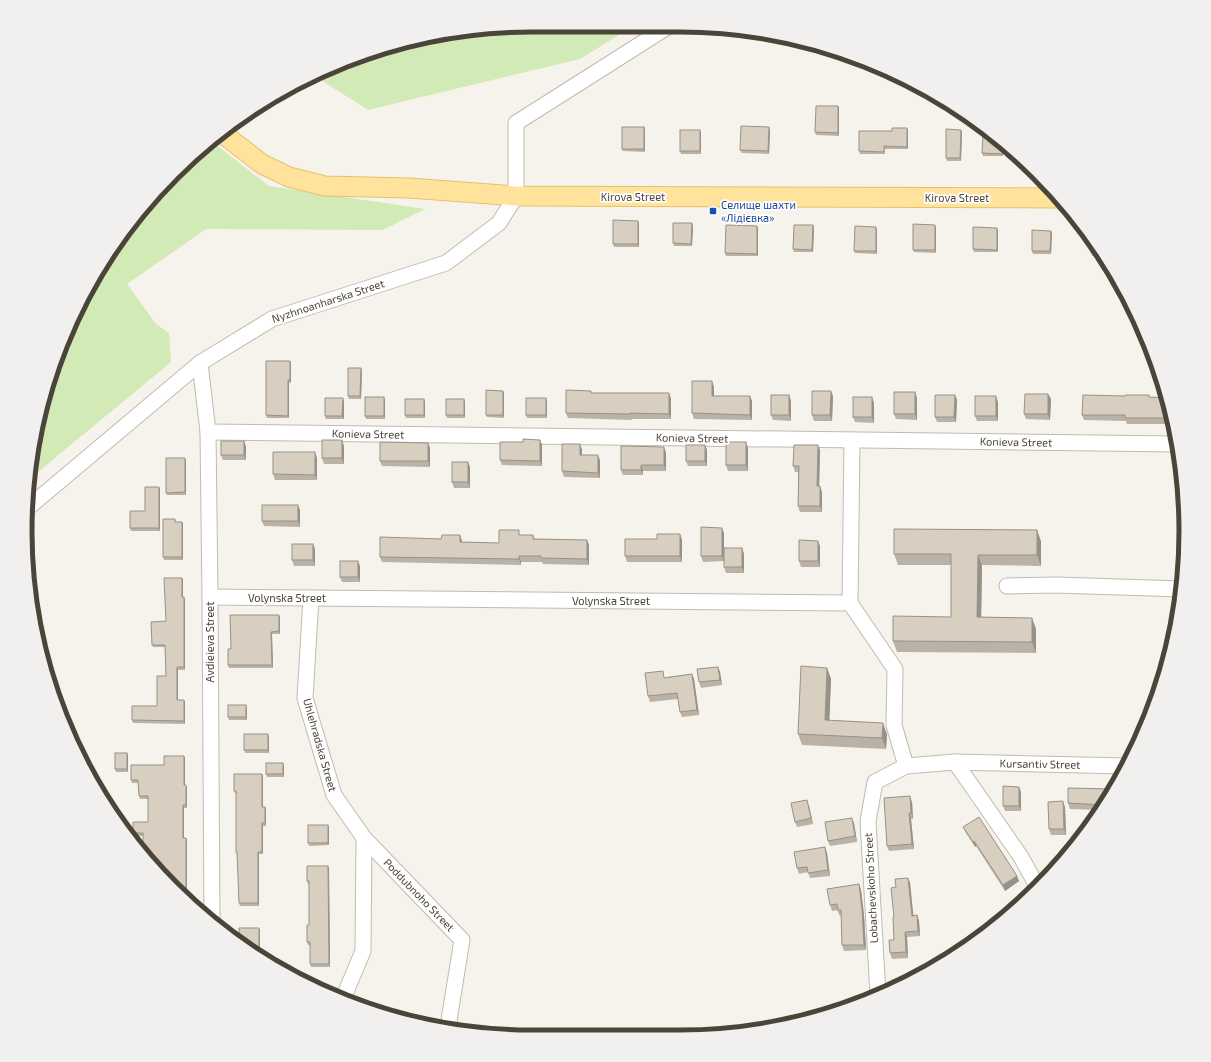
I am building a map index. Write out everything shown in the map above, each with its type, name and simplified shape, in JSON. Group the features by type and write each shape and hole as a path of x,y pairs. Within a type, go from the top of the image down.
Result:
{"main road":[{"name":"Kirova Street","path":"227,135 262,164 289,177 325,186 409,188 516,196 1051,198"}],"street":[{"path":"516,196 516,123 660,32"},
{"name":"Nyzhnoanharska Street","path":"33,504 200,362 272,319 446,263 499,223 516,196"},
{"name":"Avdieieva Street","path":"200,362 208,432 212,914"},
{"name":"Konieva Street","path":"208,432 1171,444"},
{"path":"852,440 850,603 895,669 894,725 906,766"},
{"path":"1007,586 1056,585 1176,589"},
{"name":"Volynska Street","path":"210,597 850,603"},
{"name":"Uhlehradska Street","path":"311,598 305,698 334,795 364,838"},
{"path":"955,762 1021,857 1035,882"},
{"name":"Kursantiv Street","path":"875,782 906,766 955,762 1120,766"},
{"name":"Lobachevskoho Street","path":"875,782 868,821 878,989"},
{"path":"345,994 363,951 364,838"},
{"name":"Poddubnoho Street","path":"364,838 462,940 450,1023"}],"green space":[{"path":"531,32 624,32 580,59 368,110 319,79 371,58 402,49 466,36"},
{"path":"216,145 269,186 425,209 383,230 206,229 127,284 156,324 169,333 171,362 35,474 49,402 58,371 83,310 99,281 135,227 178,178"}],"building":[{"path":"816,106 838,106 838,133 815,132"},
{"path":"741,126 769,127 768,151 740,150"},
{"path":"622,127 644,127 644,149 622,149"},
{"path":"892,128 907,128 907,147 884,146 884,152 859,151 859,131 892,131"},
{"path":"946,129 961,130 960,158 946,158"},
{"path":"680,130 700,130 700,151 680,151"},
{"path":"983,135 1002,150 1002,154 982,153"},
{"path":"613,220 638,221 638,244 613,244"},
{"path":"673,223 692,223 691,244 673,243"},
{"path":"913,224 935,225 935,250 913,250"},
{"path":"726,225 757,226 757,254 725,253"},
{"path":"794,225 813,225 812,250 793,249"},
{"path":"855,226 876,227 876,251 854,251"},
{"path":"973,227 997,228 997,250 973,249"},
{"path":"1032,230 1051,231 1050,251 1032,251"},
{"path":"266,361 290,361 290,380 288,380 288,416 266,415"},
{"path":"348,368 361,368 360,396 348,396"},
{"path":"692,381 712,381 712,396 750,396 750,415 692,413"},
{"path":"486,390 503,391 503,415 486,415"},
{"path":"566,390 591,391 591,393 669,393 669,414 566,413"},
{"path":"812,391 831,391 830,415 812,415"},
{"path":"894,392 915,392 915,414 894,414"},
{"path":"1025,394 1048,394 1048,414 1024,414"},
{"path":"771,395 789,395 789,415 771,415"},
{"path":"935,395 955,395 954,417 935,417"},
{"path":"1083,395 1149,395 1149,397 1161,398 1166,418 1125,418 1125,415 1082,415"},
{"path":"975,396 996,396 996,416 975,416"},
{"path":"365,397 384,397 384,416 365,416"},
{"path":"853,397 872,397 872,417 853,417"},
{"path":"325,398 343,398 342,416 325,416"},
{"path":"526,398 546,398 546,415 526,415"},
{"path":"405,399 424,399 424,415 405,415"},
{"path":"446,399 464,399 464,415 446,415"},
{"path":"523,439 540,440 540,461 500,460 500,442 523,442"},
{"path":"322,440 342,440 342,458 322,458"},
{"path":"221,441 244,441 244,455 221,455"},
{"path":"380,442 428,443 428,461 380,461"},
{"path":"726,442 746,442 746,465 726,465"},
{"path":"562,444 580,444 580,455 598,455 598,473 562,471"},
{"path":"686,445 705,445 705,461 686,461"},
{"path":"794,445 818,445 817,486 820,486 820,506 798,506 799,466 793,466"},
{"path":"621,446 664,447 664,465 641,465 641,470 621,470"},
{"path":"273,452 315,452 315,475 273,474"},
{"path":"166,458 185,458 185,492 166,493"},
{"path":"452,462 468,462 468,482 452,482"},
{"path":"145,487 159,487 159,528 130,528 130,511 145,511"},
{"path":"262,505 298,505 298,521 262,521"},
{"path":"163,519 175,519 175,522 182,522 182,557 163,557"},
{"path":"701,527 722,528 722,556 701,556"},
{"path":"894,529 1037,530 1037,555 978,555 977,617 1032,618 1032,642 893,641 893,616 951,617 951,554 894,554"},
{"path":"499,530 519,530 519,535 533,535 533,539 587,540 587,559 541,558 541,556 519,556 519,559 380,557 380,537 441,539 442,535 460,535 460,542 499,543"},
{"path":"657,534 680,534 680,556 625,556 625,539 657,539"},
{"path":"799,540 818,541 818,561 799,561"},
{"path":"292,544 313,544 313,560 292,560"},
{"path":"724,548 742,548 742,567 724,567"},
{"path":"340,561 358,561 358,577 340,577"},
{"path":"164,578 182,578 182,597 184,597 184,667 177,667 177,700 184,700 184,721 132,720 132,706 157,706 157,676 166,676 165,645 152,645 151,622 166,621"},
{"path":"230,615 279,615 279,631 271,632 272,665 228,665 228,649 231,649"},
{"path":"801,666 827,668 825,720 883,723 882,738 798,734"},
{"path":"718,667 720,680 699,682 697,669"},
{"path":"663,671 664,678 692,674 697,710 680,712 677,693 648,696 645,673"},
{"path":"228,705 246,705 246,717 228,717"},
{"path":"244,734 268,734 268,750 244,750"},
{"path":"115,753 127,753 127,769 115,769"},
{"path":"164,756 184,756 186,805 183,805 183,838 186,838 186,891 143,845 143,833 133,832 133,822 148,822 148,796 139,796 138,780 131,780 131,765 164,765"},
{"path":"266,763 283,763 283,774 266,774"},
{"path":"234,774 262,774 262,807 265,807 265,823 262,823 262,852 258,852 258,903 239,903 236,852 236,791 234,791"},
{"path":"1003,786 1019,787 1019,806 1003,806"},
{"path":"1068,788 1107,789 1097,805 1068,803"},
{"path":"910,796 911,813 909,813 912,844 887,846 884,798"},
{"path":"807,800 811,818 795,822 791,803"},
{"path":"1063,801 1064,829 1049,829 1048,802"},
{"path":"979,817 1017,876 1003,885 963,827"},
{"path":"852,818 855,836 828,841 825,822"},
{"path":"308,825 328,825 328,843 308,843"},
{"path":"825,847 828,870 808,873 807,867 797,868 794,852"},
{"path":"307,866 328,866 329,964 310,964 310,942 307,942 307,925 309,925 309,881 307,881"},
{"path":"908,878 912,916 917,915 918,931 905,932 906,952 890,953 889,940 894,940 894,917 891,888 896,887 895,879"},
{"path":"859,884 864,945 842,945 841,910 838,910 837,904 830,905 827,889"},
{"path":"239,928 259,928 259,949 254,946 240,936"}],"place":[{"name":"Селище шахти «Лідієвка»","path":"713,211"}]}
